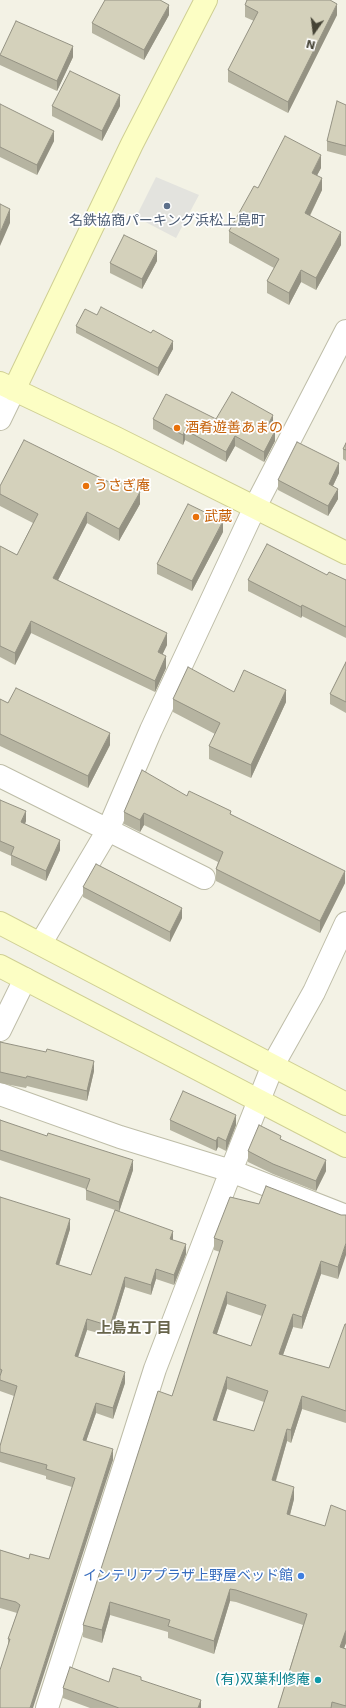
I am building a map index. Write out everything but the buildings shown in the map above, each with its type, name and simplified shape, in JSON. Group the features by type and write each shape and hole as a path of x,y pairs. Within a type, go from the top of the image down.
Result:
{"street":[{"path":"0,418 7,387 206,0"},
{"path":"41,944 108,830 151,730 255,507 346,331"},
{"path":"7,387 255,507 346,553"},
{"path":"0,776 204,878"},
{"path":"0,923 346,1104"},
{"path":"47,1708 155,1369 273,1065 314,992 346,923"},
{"path":"0,966 346,1146"},
{"path":"0,1030 25,979"},
{"path":"0,1094 120,1137 231,1171 346,1216"}],"shaded area":[{"name":"名鉄協商パーキング浜松上島町","path":"156,177 199,195 176,238 136,217"}],"place":[{"name":"名鉄協商パーキング浜松上島町","path":"167,206"},
{"name":"酒肴遊善あまの","path":"177,428"},
{"name":"うさぎ庵","path":"86,486"},
{"name":"武蔵","path":"196,517"},
{"name":"インテリアプラザ上野屋ベッド館","path":"301,1576"},
{"name":"(有)双葉利修庵","path":"318,1680"}],"district":[{"name":"上島五丁目","path":"134,1329"}]}
